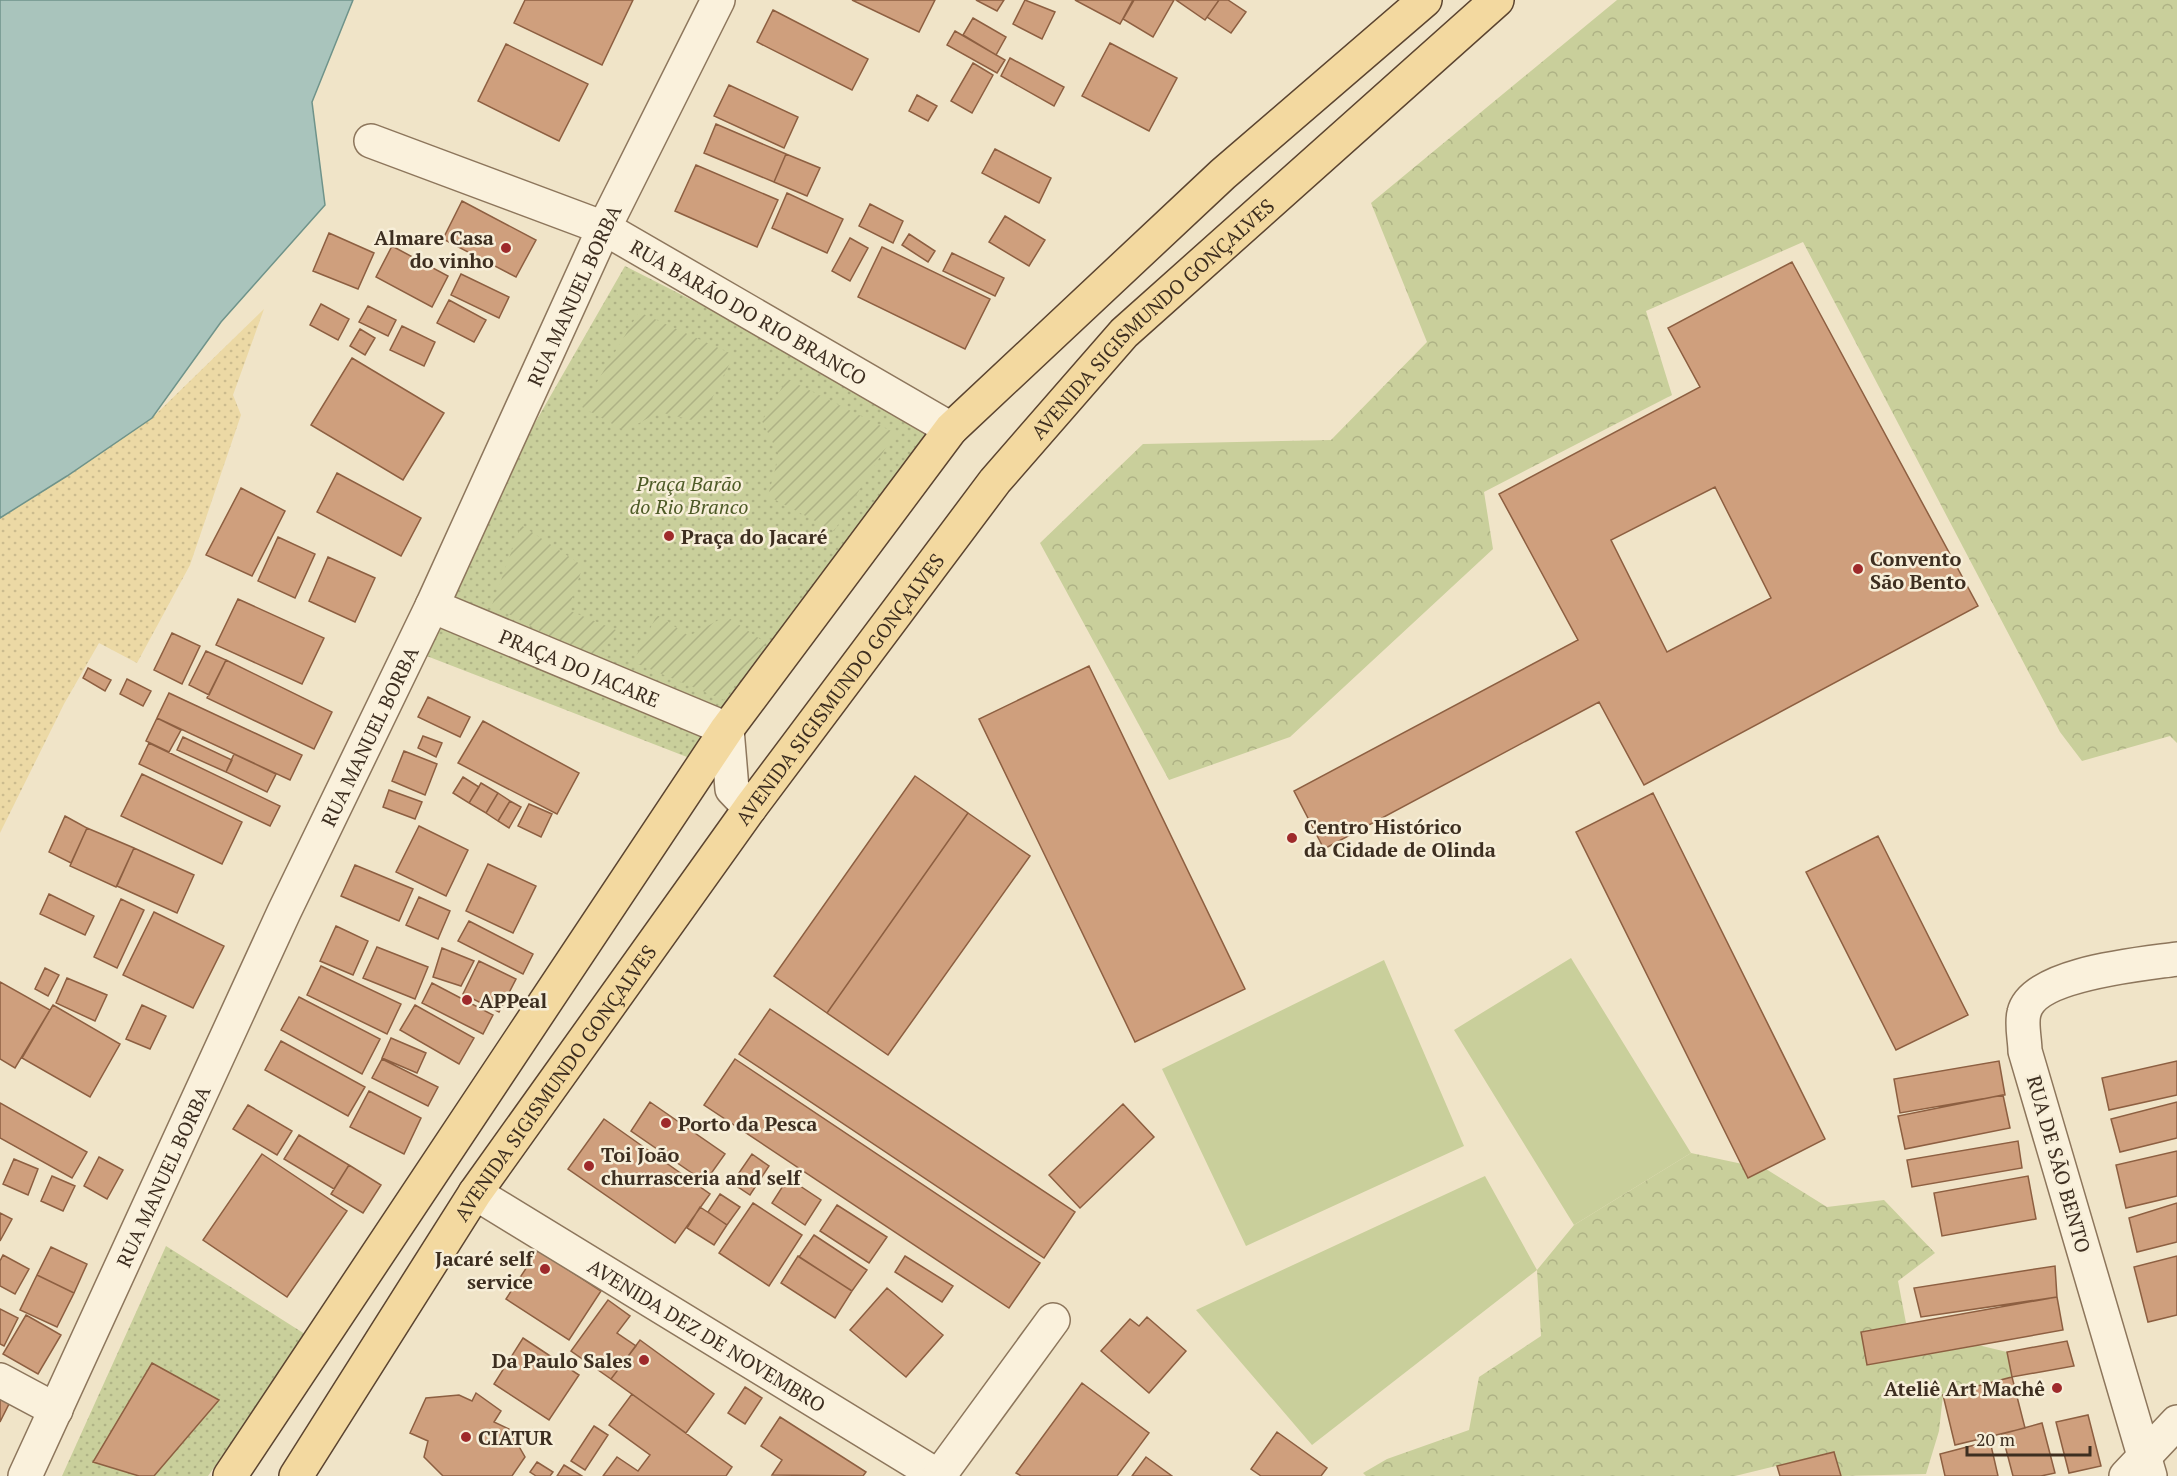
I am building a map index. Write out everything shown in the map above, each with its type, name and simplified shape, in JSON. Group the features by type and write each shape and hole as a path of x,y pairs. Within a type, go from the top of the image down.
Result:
{"main road":[{"path":"230,1476 728,729 951,429 1223,174 1425,0"},
{"name":"AVENIDA SIGISMUNDO GONÇALVES","path":"296,1476 475,1193 750,808 995,481 1124,333 1497,0"}],"street":[{"name":"RUA MANUEL BORBA","path":"26,1476 284,912 432,606 604,228 718,0"},
{"name":"RUA BARÃO DO RIO BRANCO","path":"371,141 604,228 951,429"},
{"name":"PRAÇA DO JACARE","path":"432,606 728,729"},
{"path":"728,729 732,789 750,808"},
{"name":"RUA DE SÃO BENTO","path":"2140,1469 2025,1051 2024,1013 2035,994 2077,977 2177,959"},
{"name":"AVENIDA DEZ DE NOVEMBRO","path":"475,1193 939,1476"},
{"path":"939,1476 1053,1320"},
{"path":"0,1380 56,1410"},
{"path":"2140,1469 2177,1422"}],"green space":[{"path":"1617,0 2177,0 2177,743 2170,736 2082,761 2060,732 1803,242 1646,311 1672,395 1484,492 1493,549 1290,737 1169,780 1040,543 1143,444 1331,440 1427,342 1371,203"},
{"name":"Praça Barão do Rio Branco","path":"625,266 945,429 705,764 406,648"},
{"path":"639,312 734,355 700,422 659,412 625,431 582,407"},
{"path":"787,379 895,433 834,531 768,496 779,455 762,421"},
{"path":"521,525 583,566 568,610 616,630 593,660 492,605"},
{"path":"657,615 689,636 726,616 766,643 724,700 633,662"},
{"path":"1571,958 1691,1153 1574,1225 1454,1030"},
{"path":"1384,960 1464,1146 1246,1246 1162,1069"},
{"path":"1691,1153 1766,1169 1827,1207 1884,1200 1935,1253 1898,1281 1906,1323 1861,1332 1867,1365 1978,1345 2007,1352 2012,1377 1943,1395 1939,1431 1926,1474 1841,1476 1834,1452 1735,1476 1366,1476 1363,1473 1387,1459 1469,1430 1479,1377 1541,1336 1537,1270 1574,1225"},
{"path":"1485,1176 1537,1270 1312,1445 1196,1310"},
{"path":"166,1246 308,1336 208,1476 62,1476"}],"sand":[{"path":"264,309 233,395 241,415 190,565 137,663 99,643 64,704 0,833 0,518 152,418"}],"water":[{"path":"0,0 353,0 312,102 325,205 221,322 152,418 0,518"}],"building":[{"path":"525,0 633,0 602,65 514,23"},
{"path":"852,0 935,0 919,32"},
{"path":"976,0 1004,0 997,11"},
{"path":"1025,0 1055,12 1042,39 1013,24"},
{"path":"1075,0 1133,0 1120,24"},
{"path":"1134,0 1174,0 1153,37 1123,19"},
{"path":"1176,0 1219,0 1205,20"},
{"path":"1219,0 1228,0 1246,12 1231,33 1207,17"},
{"path":"773,10 868,59 852,90 757,42"},
{"path":"973,18 1006,37 996,55 963,35"},
{"path":"955,31 1005,60 997,73 947,45"},
{"path":"1110,43 1177,78 1149,131 1082,96"},
{"path":"506,44 588,84 559,141 478,101"},
{"path":"1010,58 1064,87 1054,106 1001,76"},
{"path":"973,63 993,75 972,113 951,101"},
{"path":"729,85 798,117 784,148 714,116"},
{"path":"917,95 937,106 928,121 909,111"},
{"path":"716,124 786,154 774,182 704,153"},
{"path":"995,149 1051,178 1039,203 982,173"},
{"path":"786,154 820,168 807,196 774,182"},
{"path":"696,165 778,200 757,247 675,211"},
{"path":"787,193 843,219 827,253 772,228"},
{"path":"462,201 536,240 516,277 443,239"},
{"path":"870,204 903,221 893,243 859,226"},
{"path":"1005,216 1045,240 1029,266 989,242"},
{"path":"329,233 374,253 358,289 313,271"},
{"path":"909,234 935,251 928,262 902,245"},
{"path":"850,238 868,248 850,281 832,271"},
{"path":"392,246 448,276 432,307 376,277"},
{"path":"882,247 990,299 965,349 858,297"},
{"path":"952,253 1004,278 995,296 943,271"},
{"name":"Convento São Bento","path":"1792,262 1978,606 1644,785 1599,702 1324,849 1294,791 1578,640 1499,494 1700,387 1668,328","holes":["1715,487 1771,598 1667,652 1611,540"]},
{"path":"461,274 509,297 499,318 451,295"},
{"path":"449,300 486,320 474,342 437,323"},
{"path":"321,304 349,319 338,340 310,325"},
{"path":"368,306 396,320 388,336 359,322"},
{"path":"402,326 435,342 424,366 390,350"},
{"path":"360,329 375,338 365,355 350,346"},
{"path":"352,358 444,413 403,480 311,425"},
{"path":"337,473 421,518 401,556 317,512"},
{"path":"241,488 285,511 252,576 206,555"},
{"path":"278,537 315,554 295,598 258,581"},
{"path":"328,557 375,578 355,622 309,601"},
{"path":"238,599 324,638 302,684 216,645"},
{"path":"172,633 200,646 182,684 154,670"},
{"path":"206,651 226,660 209,695 189,685"},
{"path":"226,660 332,712 314,749 207,698"},
{"path":"1089,666 1245,989 1135,1042 979,719"},
{"path":"88,668 111,680 105,691 83,678"},
{"path":"127,679 151,691 143,706 120,694"},
{"path":"169,693 302,755 290,780 157,718"},
{"path":"428,697 470,717 460,737 418,717"},
{"path":"157,718 181,730 169,752 146,741"},
{"path":"483,721 579,773 557,814 458,763"},
{"path":"423,736 442,743 436,757 418,748"},
{"path":"183,737 232,760 226,772 177,750"},
{"path":"149,743 280,806 270,826 139,764"},
{"path":"404,751 437,764 425,795 392,781"},
{"path":"234,754 276,774 267,792 226,772"},
{"path":"142,774 242,822 222,864 121,816"},
{"path":"915,776 968,813 827,1013 774,976"},
{"path":"463,777 479,787 469,803 453,793"},
{"path":"481,783 498,793 486,813 469,803"},
{"path":"389,790 422,802 415,819 383,807"},
{"path":"498,793 510,801 498,821 486,813"},
{"path":"1653,793 1825,1139 1748,1178 1576,832"},
{"path":"510,801 521,807 509,828 498,821"},
{"path":"529,804 552,814 541,837 518,826"},
{"path":"968,813 1030,856 888,1055 827,1013"},
{"path":"65,816 87,828 71,863 49,852"},
{"path":"419,826 468,850 446,896 396,872"},
{"path":"87,828 134,848 116,887 70,866"},
{"path":"1878,836 1968,1015 1896,1050 1806,872"},
{"path":"134,848 194,875 177,913 117,886"},
{"path":"488,864 536,886 513,933 466,911"},
{"path":"355,865 413,889 399,921 341,896"},
{"path":"49,894 94,916 85,935 40,914"},
{"path":"419,897 450,911 438,939 406,925"},
{"path":"121,899 144,910 117,968 94,957"},
{"path":"154,912 224,946 193,1008 123,975"},
{"path":"469,921 533,954 523,974 458,941"},
{"path":"336,926 368,941 353,975 320,961"},
{"path":"377,947 428,967 415,999 363,978"},
{"path":"442,948 474,961 461,986 433,977"},
{"path":"479,961 516,979 499,1012 463,994"},
{"path":"321,966 401,1004 387,1034 307,995"},
{"path":"45,968 59,975 48,996 35,989"},
{"path":"67,978 107,995 95,1021 56,1003"},
{"path":"0,982 50,1010 15,1068 0,1059"},
{"path":"432,983 493,1015 483,1034 422,1003"},
{"path":"299,997 380,1039 362,1074 281,1030"},
{"path":"53,1005 120,1044 90,1097 22,1058"},
{"path":"142,1005 166,1016 150,1049 126,1039"},
{"path":"415,1005 474,1038 459,1064 400,1030"},
{"path":"770,1009 1075,1212 1044,1258 739,1054"},
{"path":"391,1038 426,1053 417,1073 382,1058"},
{"path":"281,1041 365,1087 348,1116 265,1070"},
{"path":"382,1059 438,1087 428,1106 372,1078"},
{"path":"735,1059 1040,1263 1009,1308 704,1105"},
{"path":"1999,1061 2005,1095 1900,1113 1894,1079"},
{"path":"2177,1061 2177,1095 2109,1110 2102,1078"},
{"path":"369,1091 421,1118 404,1154 350,1127"},
{"path":"2003,1095 2010,1128 1905,1149 1898,1116"},
{"path":"650,1102 725,1154 705,1182 631,1131"},
{"path":"2177,1102 2177,1138 2120,1152 2111,1119"},
{"path":"0,1103 87,1152 72,1178 0,1138"},
{"path":"1123,1104 1154,1137 1080,1208 1049,1175"},
{"path":"248,1105 292,1131 277,1155 233,1129"},
{"path":"604,1119 710,1194 675,1243 568,1169"},
{"path":"299,1135 349,1165 334,1189 284,1159"},
{"path":"2018,1141 2022,1168 1912,1187 1907,1160"},
{"path":"2177,1151 2177,1196 2126,1208 2116,1165"},
{"path":"262,1154 347,1211 287,1297 203,1240"},
{"path":"752,1154 769,1166 750,1195 732,1183"},
{"path":"99,1157 123,1170 107,1199 84,1186"},
{"path":"14,1159 38,1169 28,1195 3,1184"},
{"path":"349,1165 381,1185 363,1213 331,1194"},
{"path":"52,1176 75,1186 63,1211 41,1201"},
{"path":"2028,1176 2036,1219 1942,1236 1934,1193"},
{"path":"788,1178 821,1200 805,1225 772,1203"},
{"path":"720,1194 740,1207 727,1225 708,1212"},
{"path":"753,1203 802,1235 769,1286 719,1253"},
{"path":"2177,1203 2177,1242 2137,1252 2129,1218"},
{"path":"837,1205 887,1237 869,1263 820,1231"},
{"path":"700,1207 727,1225 714,1245 687,1228"},
{"path":"0,1213 12,1219 0,1241"},
{"path":"814,1235 867,1270 852,1291 799,1257"},
{"path":"51,1247 87,1264 74,1293 37,1275"},
{"path":"538,1250 601,1291 569,1340 506,1299"},
{"path":"3,1255 29,1269 15,1294 0,1286 0,1261"},
{"path":"798,1256 852,1291 835,1318 781,1283"},
{"path":"905,1256 953,1286 942,1302 895,1272"},
{"path":"2177,1256 2177,1315 2148,1322 2134,1267"},
{"path":"2055,1266 2057,1297 1921,1317 1914,1288"},
{"path":"37,1275 74,1293 57,1327 20,1310"},
{"path":"887,1288 943,1335 906,1377 850,1330"},
{"path":"2057,1297 2063,1330 1867,1365 1861,1332"},
{"path":"608,1300 630,1316 617,1333 636,1346 611,1379 571,1351"},
{"path":"0,1309 18,1318 4,1346 0,1344"},
{"path":"26,1315 61,1335 38,1374 3,1354"},
{"path":"1147,1317 1186,1351 1149,1393 1101,1351 1130,1319 1139,1326"},
{"path":"523,1338 579,1375 549,1420 494,1384"},
{"path":"640,1340 714,1394 686,1433 611,1379"},
{"path":"2067,1341 2074,1366 2012,1377 2007,1352"},
{"path":"152,1363 219,1400 154,1476 139,1476 93,1462"},
{"path":"2012,1377 2025,1428 1955,1445 1943,1395"},
{"path":"1082,1383 1149,1433 1117,1476 1021,1476 1016,1473"},
{"path":"745,1387 762,1398 745,1424 728,1413"},
{"path":"0,1392 12,1398 0,1422"},
{"name":"CIATUR","path":"476,1393 501,1411 494,1422 509,1429 525,1457 512,1476 443,1476 424,1457 428,1441 410,1433 426,1398 459,1395 472,1401"},
{"path":"632,1394 732,1467 726,1476 603,1476 617,1457 638,1471 650,1455 609,1425"},
{"path":"2088,1415 2101,1466 2069,1473 2056,1422"},
{"path":"780,1417 866,1472 863,1476 772,1475 782,1460 761,1446"},
{"path":"2042,1423 2055,1473 2041,1476 2013,1476 2002,1434"},
{"path":"594,1426 608,1435 585,1470 571,1461"},
{"path":"1277,1432 1327,1468 1321,1476 1261,1476 1251,1469"},
{"path":"1990,1441 1998,1476 1945,1476 1940,1454"},
{"path":"1834,1452 1841,1476 1780,1476 1777,1466"},
{"path":"1146,1457 1172,1476 1132,1476"},
{"path":"537,1462 553,1472 550,1476 536,1476 530,1472"},
{"path":"564,1465 582,1476 557,1476"}],"place":[{"name":"Almare Casa do vinho","path":"506,248"},
{"name":"Praça do Jacaré","path":"669,536"},
{"name":"Convento São Bento","path":"1858,569"},
{"name":"Centro Histórico da Cidade de Olinda","path":"1292,838"},
{"name":"APPeal","path":"467,1000"},
{"name":"Porto da Pesca","path":"666,1123"},
{"name":"Toi João churrasceria and self","path":"589,1166"},
{"name":"Jacaré self service","path":"545,1269"},
{"name":"Da Paulo Sales","path":"644,1360"},
{"name":"Ateliê Art Machê","path":"2057,1388"},
{"name":"CIATUR","path":"466,1437"}]}
